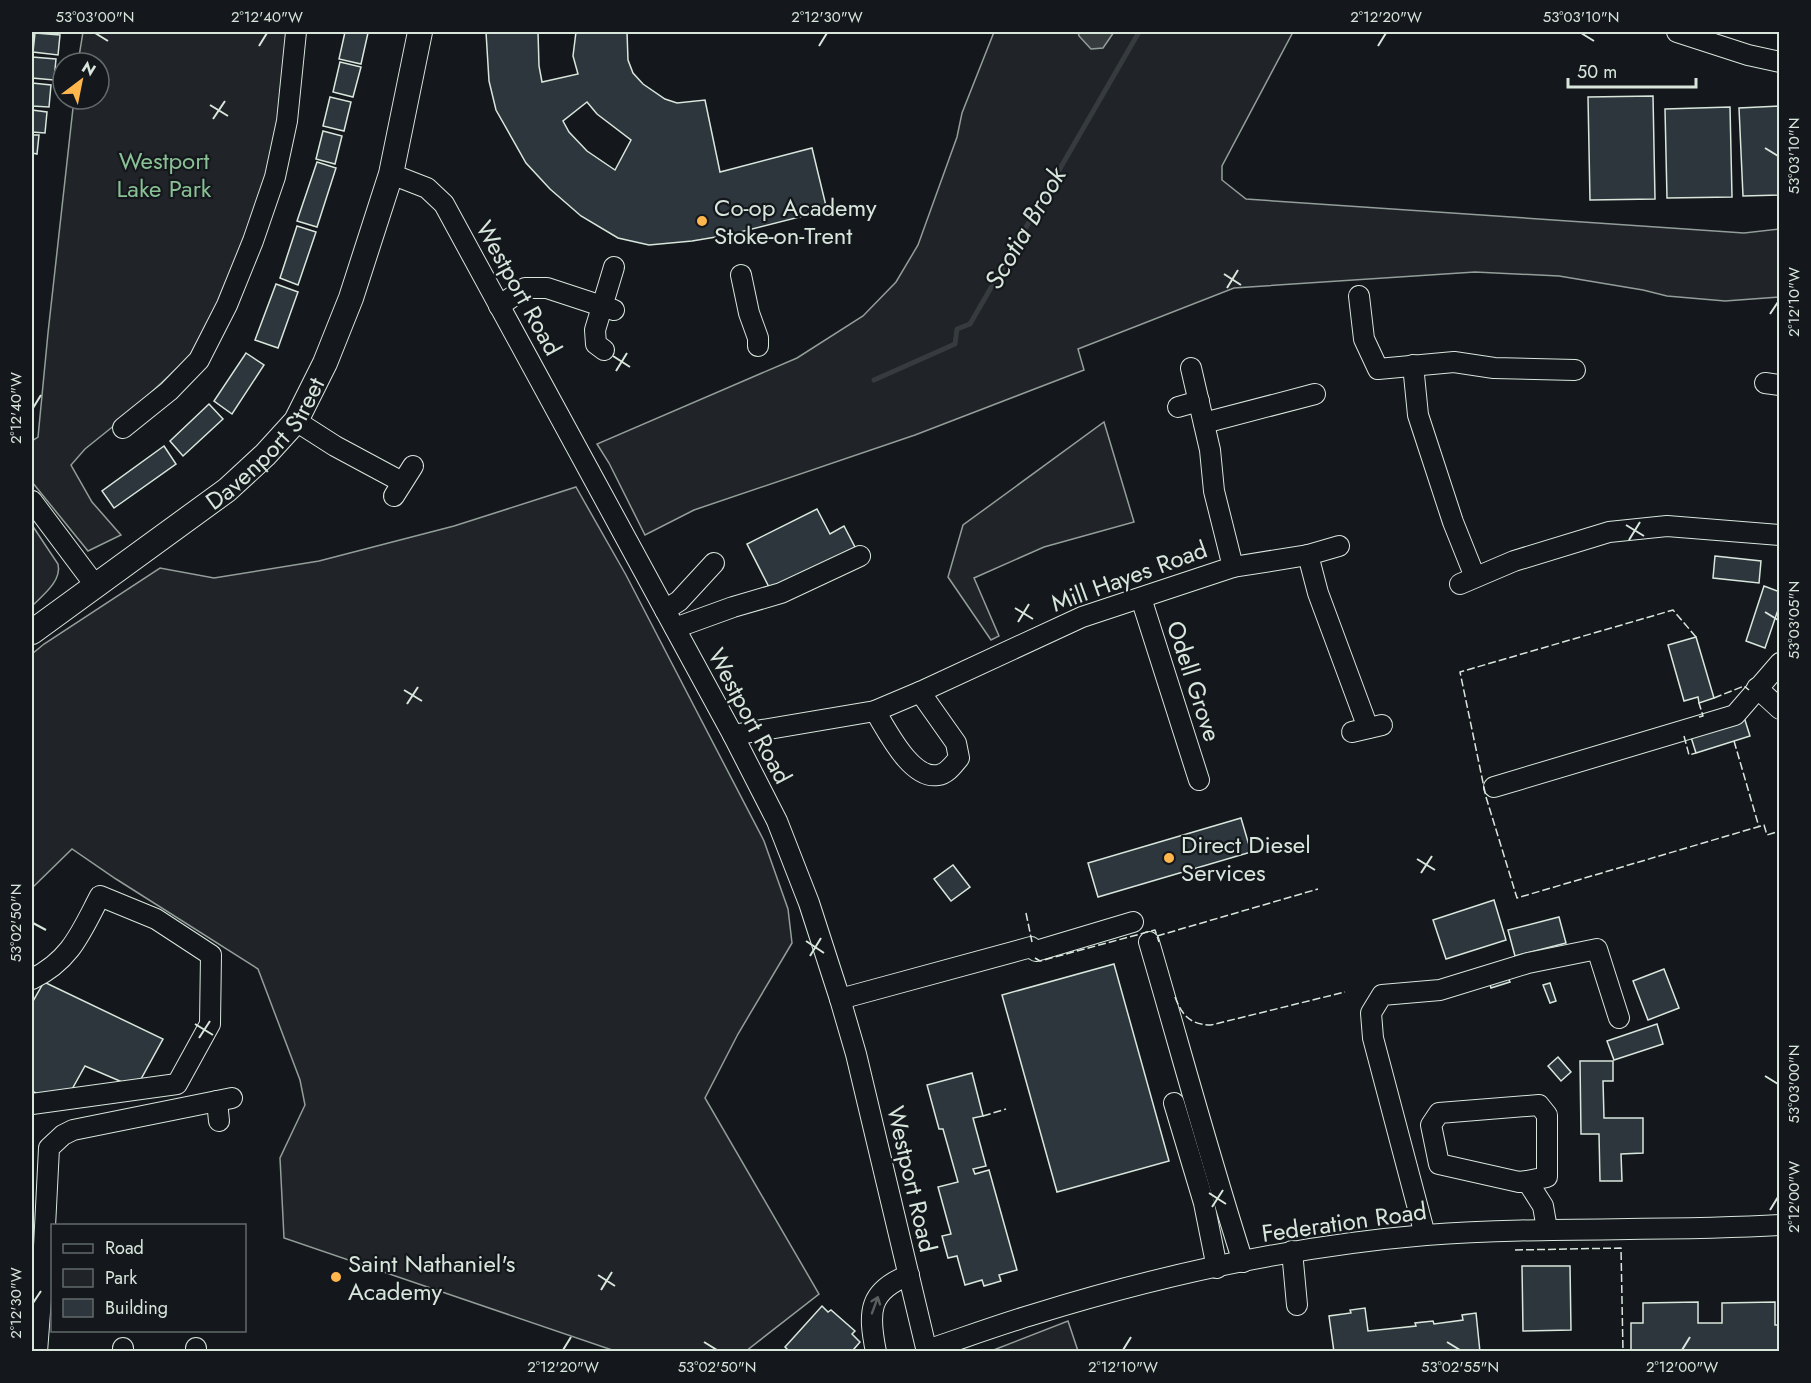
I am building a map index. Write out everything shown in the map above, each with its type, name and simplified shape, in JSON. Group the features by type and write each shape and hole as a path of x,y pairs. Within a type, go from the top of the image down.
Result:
{"main road":[{"name":"Davenport Street","path":"32,632 227,490 265,455 296,421 326,363 351,298 391,174 420,32"}],"street":[{"path":"123,428 169,390 199,360 227,305 253,241 275,177 287,121 296,32"},
{"path":"1677,32 1748,55 1779,62"},
{"name":"Westport Road","path":"391,174 427,188 444,204 733,735 777,821 809,903 856,1054 927,1351"},
{"path":"604,350 596,344 595,330 608,308 614,267"},
{"path":"741,275 749,313 758,338 758,346"},
{"path":"500,306 525,288 547,288 608,308"},
{"path":"1359,296 1364,339 1378,369 1454,362 1494,368 1575,370"},
{"path":"1413,365 1418,415 1453,522 1467,580 1514,561 1609,532 1635,528 1667,526 1779,535"},
{"path":"1191,368 1210,450 1214,490 1233,567"},
{"path":"1204,423 1315,394"},
{"path":"1178,407 1199,401"},
{"path":"296,421 335,446 403,481"},
{"path":"32,501 95,585"},
{"name":"Mill Hayes Road","path":"733,735 875,711 1082,616 1233,567 1308,555 1339,546"},
{"path":"1308,555 1318,593 1367,728"},
{"path":"675,628 781,593 860,556"},
{"path":"665,610 679,601 714,563"},
{"name":"Odell Grove","path":"1141,598 1199,780"},
{"path":"1494,787 1736,714 1779,663"},
{"path":"1755,690 1779,709"},
{"path":"875,711 914,768 926,775 939,775 949,770 959,758 956,742 920,692"},
{"path":"32,979 50,968 72,948 100,896 156,919 211,955 210,1024 177,1084 32,1104"},
{"path":"840,999 1031,947 1036,951 1133,922"},
{"path":"1149,942 1222,1198 1243,1262"},
{"path":"1425,1235 1373,1038 1371,1013 1382,995 1440,990 1528,963 1597,948 1619,1018"},
{"path":"37,1352 47,1285 49,1148 63,1135 73,1130 225,1099 219,1121"},
{"path":"1174,1103 1204,1203 1216,1268"},
{"path":"1547,1177 1519,1182 1439,1164 1431,1125 1438,1113 1539,1105 1547,1115 1547,1177 1543,1206 1547,1229"},
{"path":"1527,1181 1543,1206"},
{"name":"Federation Road","path":"927,1351 1044,1311 1125,1288 1292,1251 1425,1235 1547,1229 1722,1229 1779,1225"},
{"path":"1292,1251 1298,1305"},
{"path":"876,1352 871,1312 873,1302 883,1289 894,1281 909,1275"}],"green space":[{"name":"Westport Lake Park","path":"83,32 289,32 273,157 239,262 189,357 126,416 85,449 71,465 92,502 121,535 88,551 32,482 32,441 38,437 73,111 111,111 111,51 80,51"},
{"path":"994,32 1293,32 1222,166 1222,180 1246,199 1744,233 1779,229 1779,297 1725,301 1667,296 1559,276 1475,272 1234,288 1078,349 1084,370 915,435 694,510 645,535 597,444 797,358 863,316 896,282 918,245 957,137 962,113"},
{"path":"1104,422 1134,522 1044,547 974,578 999,636 991,640 948,577 963,525"},
{"path":"576,487 626,575 764,841 788,909 792,943 738,1034 705,1098 819,1294 746,1351 615,1351 284,1238 280,1158 305,1105 300,1080 258,969 72,849 32,888 32,654 44,644 160,568 214,578 319,561 454,526"},
{"path":"32,525 58,564 58,570 51,587 32,606"},
{"path":"1068,1321 1078,1351 991,1351"}],"shaded area":[{"path":"1078,32 1114,32 1103,48 1091,49"}],"building":[{"path":"345,32 368,33 361,64 339,59"},
{"path":"486,32 538,32 542,82 578,74 573,56 576,32 627,32 628,60 633,73 643,84 665,99 677,103 705,100 720,172 812,148 827,210 728,235 692,241 649,245 618,238 581,216 550,189 526,163 496,110 489,81","holes":["587,102 597,114 631,140 615,170 587,151 569,132 563,121"]},
{"path":"35,33 60,35 58,51 51,51 51,54 33,52"},
{"path":"32,57 51,59 51,80 32,78"},
{"path":"340,62 361,67 353,97 333,92"},
{"path":"32,83 51,85 49,107 32,106"},
{"path":"1653,96 1655,199 1590,200 1588,97"},
{"path":"330,97 351,102 344,131 323,126"},
{"path":"1780,106 1780,195 1743,196 1739,108"},
{"path":"1730,107 1732,197 1667,198 1665,109"},
{"path":"32,110 47,112 45,133 32,132"},
{"path":"323,131 342,136 335,164 316,159"},
{"path":"32,135 39,135 37,154 32,153"},
{"path":"317,162 336,168 317,227 297,221"},
{"path":"297,226 316,232 298,285 280,278"},
{"path":"276,284 298,292 278,348 255,340"},
{"path":"246,353 264,365 232,414 214,401"},
{"path":"209,404 223,419 183,456 170,441"},
{"path":"164,446 176,464 114,508 102,491"},
{"path":"817,509 830,534 844,526 857,551 770,589 747,544"},
{"path":"1715,556 1761,561 1759,583 1713,578"},
{"path":"1764,586 1780,592 1780,604 1765,648 1746,641"},
{"path":"1696,637 1714,698 1699,703 1698,697 1684,701 1668,645"},
{"path":"1744,717 1750,736 1696,753 1690,734"},
{"name":"Direct Diesel Services","path":"1241,818 1251,852 1098,897 1088,863"},
{"path":"953,865 970,887 951,901 934,879"},
{"path":"1494,900 1506,940 1446,959 1433,920"},
{"path":"1559,917 1566,943 1515,956 1508,930"},
{"path":"1114,964 1169,1161 1057,1192 1002,995"},
{"path":"1664,969 1679,1008 1648,1020 1633,981"},
{"path":"1507,975 1510,982 1491,988 1489,981"},
{"path":"44,982 163,1039 136,1088 85,1066 66,1100 49,1100 32,1091 32,1003"},
{"path":"1550,983 1556,1001 1550,1003 1543,985"},
{"path":"1657,1024 1663,1044 1614,1060 1607,1041"},
{"path":"1558,1057 1571,1072 1561,1081 1548,1066"},
{"path":"1580,1061 1613,1061 1613,1081 1603,1081 1604,1118 1643,1118 1643,1153 1621,1154 1622,1181 1600,1181 1599,1134 1581,1134"},
{"path":"972,1073 983,1116 973,1118 986,1166 973,1169 975,1174 989,1170 1017,1270 999,1275 1001,1281 984,1286 982,1280 965,1285 957,1256 948,1258 942,1236 951,1234 938,1187 958,1182 943,1129 939,1129 927,1085"},
{"path":"1522,1266 1570,1266 1571,1330 1523,1331"},
{"path":"1698,1302 1698,1323 1722,1323 1722,1303 1775,1302 1775,1325 1780,1325 1780,1352 1631,1352 1631,1323 1643,1323 1643,1303"},
{"path":"822,1306 828,1312 831,1310 855,1331 852,1334 860,1342 854,1349 858,1352 790,1352 785,1347"},
{"path":"1365,1308 1368,1331 1416,1326 1415,1323 1433,1321 1434,1324 1463,1320 1462,1315 1476,1313 1480,1352 1334,1352 1329,1316 1351,1313 1350,1310"}],"waterway":[{"name":"Scotia Brook","path":"874,380 955,344 957,329 970,324 1139,32"}],"fence":[{"path":"1696,637 1673,610 1460,672 1486,797 1517,898 1764,825 1767,835 1780,831"},
{"path":"1714,698 1744,686 1749,690"},
{"path":"1699,703 1703,716 1699,717"},
{"path":"1684,736 1689,755 1696,753"},
{"path":"1734,741 1759,827"},
{"path":"1157,936 1318,889"},
{"path":"1026,913 1032,942"},
{"path":"1035,958 1040,961 1155,930 1159,942"},
{"path":"1175,997 1188,1018 1204,1025 1211,1025 1345,992"},
{"path":"983,1116 1006,1109"},
{"path":"1515,1250 1621,1248 1623,1352"}],"place":[{"name":"Co-op Academy Stoke-on-Trent","path":"702,221"},
{"name":"Direct Diesel Services","path":"1169,858"},
{"name":"Saint Nathaniel's Academy","path":"336,1277"}]}
